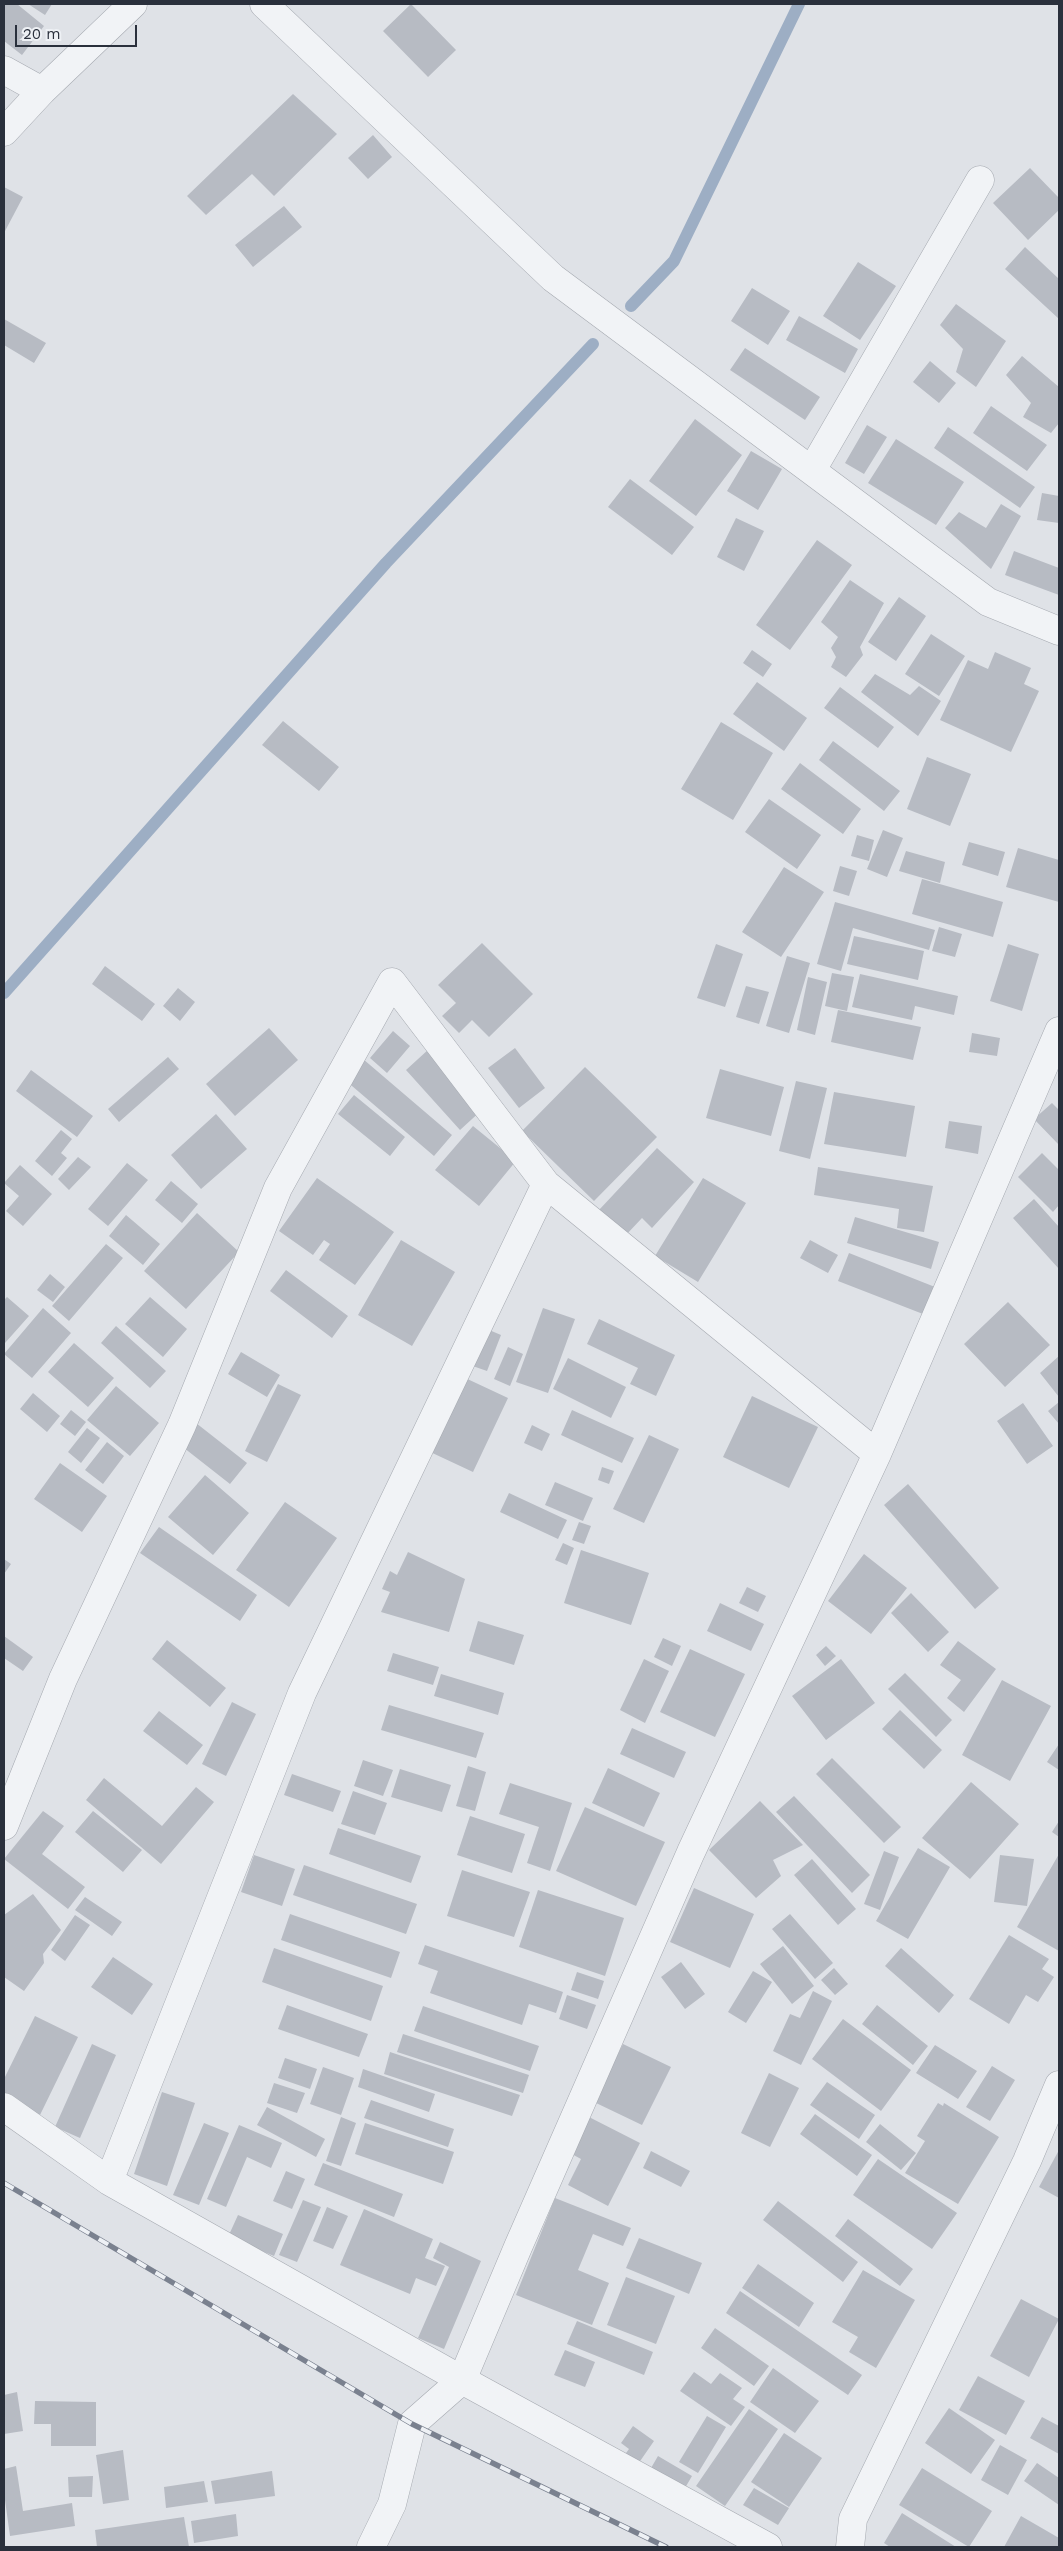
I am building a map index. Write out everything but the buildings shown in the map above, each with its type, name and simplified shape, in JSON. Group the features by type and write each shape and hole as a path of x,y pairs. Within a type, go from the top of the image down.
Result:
{"street":[{"path":"4,132 42,91 133,4"},
{"path":"264,4 553,278 988,602 1059,631"},
{"path":"4,70 42,91"},
{"path":"812,470 980,180"},
{"path":"4,1826 63,1679 182,1425 278,1188 392,982 546,1184 877,1454"},
{"path":"371,2547 392,2504 412,2424 462,2380 518,2247 691,1852 877,1454 1059,1031"},
{"path":"109,2181 302,1693 546,1184"},
{"path":"850,2547 853,2519 1027,2161 1059,2085"},
{"path":"4,2108 109,2181 462,2380 768,2547"}],"waterway":[{"path":"631,306 674,261 799,4"},
{"path":"4,993 386,563 593,344"}],"railway":[{"path":"4,2183 412,2424 666,2547"}]}
